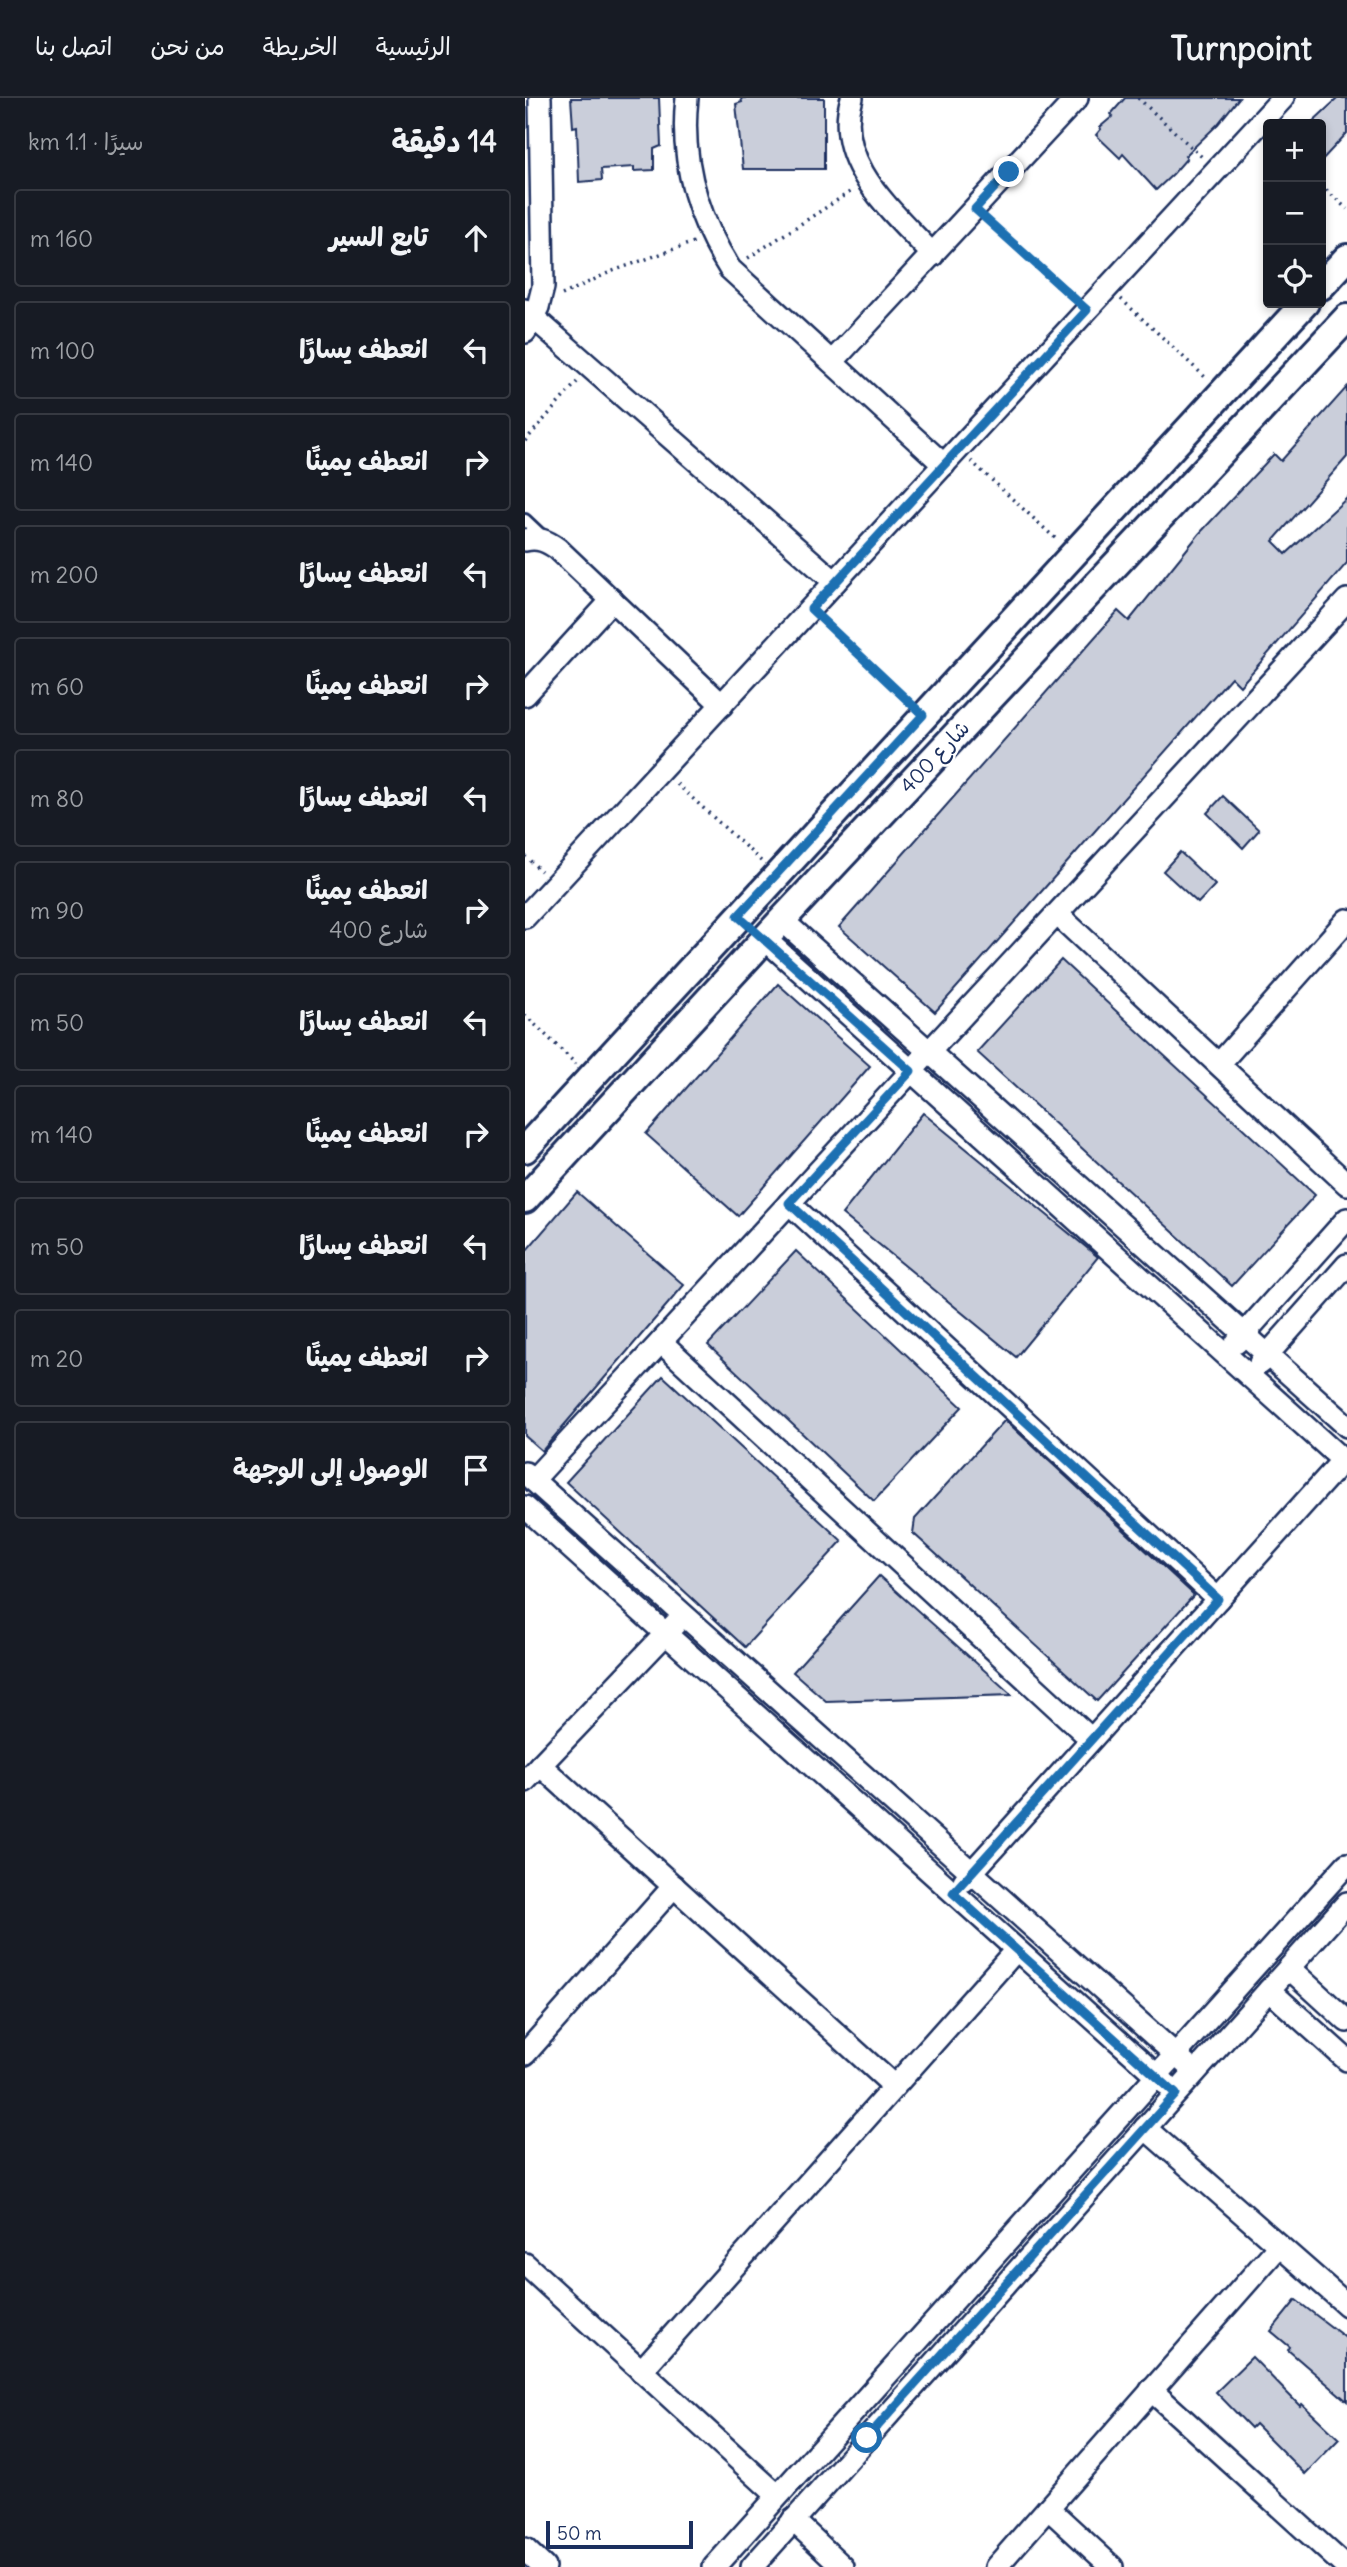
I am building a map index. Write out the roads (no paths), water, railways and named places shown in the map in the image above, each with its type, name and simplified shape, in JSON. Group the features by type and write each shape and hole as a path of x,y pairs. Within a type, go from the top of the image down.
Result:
{"street":[{"path":"540,98 544,277 531,316 835,582"},
{"path":"687,98 687,161 700,212 730,269 832,362 951,457"},
{"path":"852,98 848,133 854,159 867,181 933,255"},
{"path":"832,362 1077,98"},
{"path":"525,917 1283,98"},
{"path":"1326,281 1347,258"},
{"name":"شارع 400","path":"525,1149 1300,308"},
{"name":"شارع 400","path":"525,1199 782,920 1347,318"},
{"path":"525,540 533,538 548,541 722,705"},
{"path":"525,695 612,600"},
{"path":"1195,2072 529,1476 661,1342 1347,600"},
{"path":"1057,914 1347,1184"},
{"path":"738,916 1345,1462 953,1893"},
{"path":"782,920 1347,1426"},
{"path":"1219,1064 1347,920"},
{"path":"789,1203 1218,1599"},
{"path":"1225,1354 1347,1219"},
{"path":"1249,1375 1347,1265"},
{"path":"661,1342 1091,1739"},
{"path":"525,1507 1176,2094"},
{"path":"525,1780 684,1615"},
{"path":"540,1765 894,2086"},
{"path":"714,2567 1347,1864"},
{"path":"525,2054 674,1886"},
{"path":"751,2567 1347,1903"},
{"path":"641,2371 1016,1950"},
{"path":"1289,1968 1347,2021"},
{"path":"1269,1990 1347,2060"},
{"path":"1145,2128 1347,2305"},
{"path":"996,2567 1279,2246"},
{"path":"525,2264 777,2495"},
{"path":"1151,2390 1346,2567"},
{"path":"1048,2508 1112,2567"},
{"path":"793,2520 843,2567"},
{"path":"525,2549 544,2567"}],"lane":[{"path":"525,520 548,541"}]}
